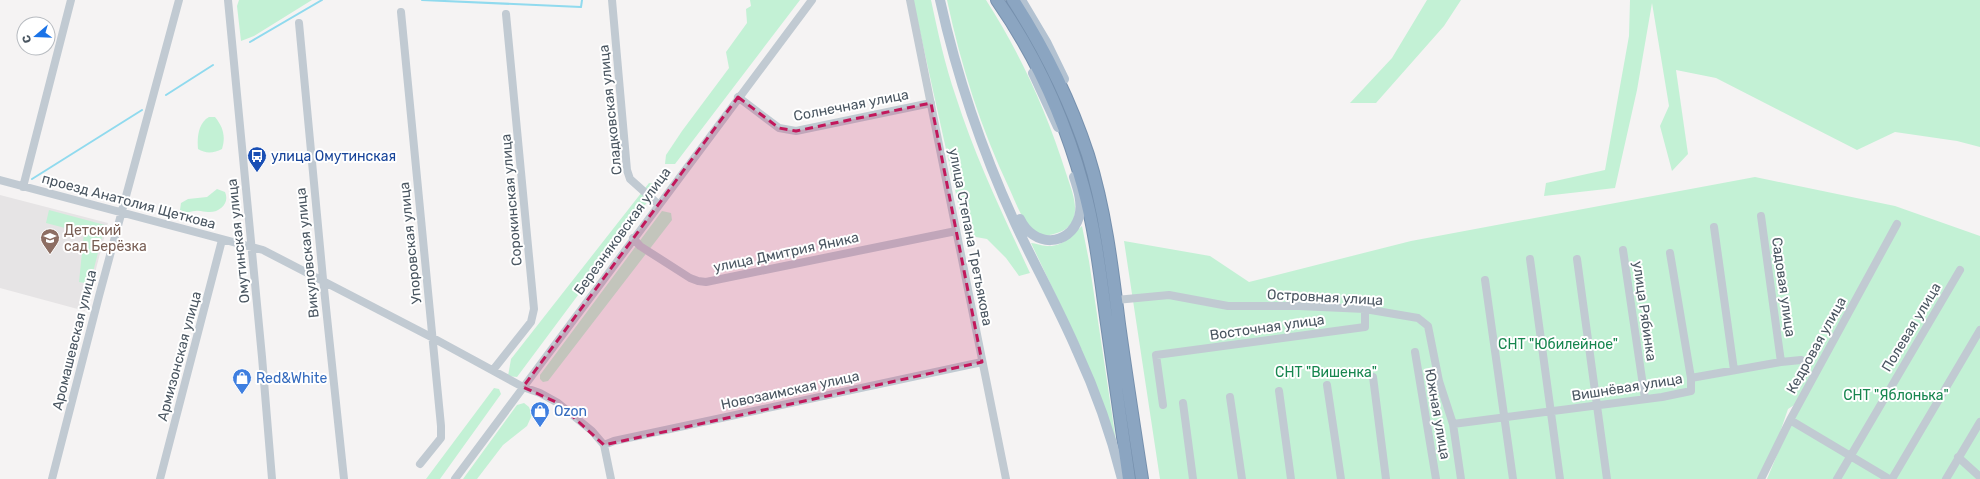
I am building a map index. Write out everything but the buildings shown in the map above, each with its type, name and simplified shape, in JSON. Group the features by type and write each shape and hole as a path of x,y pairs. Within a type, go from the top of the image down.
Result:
{"highway":[{"path":"997,0 1029,52 1054,104 1084,187 1098,259 1129,479"},
{"path":"1013,0 1031,29 1059,82 1072,111 1088,155 1102,211 1142,479"}],"main road":[{"path":"940,0 955,65 984,149 1016,224 1085,368 1110,434 1122,479"},
{"path":"1021,0 1046,42 1066,83 1088,155"},
{"path":"984,149 1027,231 1040,239 1050,240 1062,237 1073,229 1079,216 1080,205 1070,161 1054,118 1009,18"}],"street":[{"path":"23,187 71,0"},
{"name":"Аромашевская улица","path":"52,479 121,213 179,0"},
{"name":"Омутинская улица","path":"228,0 262,357 272,479"},
{"name":"Сладковская улица","path":"612,0 627,170 630,179 658,204"},
{"name":"Березняковская улица","path":"454,479 658,204 812,0"},
{"name":"улица Степана Третьякова","path":"910,0 1006,479"},
{"name":"Упоровская улица","path":"401,12 433,338 441,438 420,464"},
{"name":"Сорокинская улица","path":"493,370 531,322 534,309 506,14"},
{"name":"Викуловская улица","path":"299,23 322,279 344,479"},
{"name":"Солнечная улица","path":"738,97 779,128 796,131 931,103"},
{"name":"проезд Анатолия Щеткова","path":"0,180 263,250 322,279 523,387 540,393 558,403 592,431 604,444"},
{"name":"Садовая улица","path":"1761,216 1781,362"},
{"name":"Кедровая улица","path":"1761,479 1790,420 1897,224"},
{"path":"1714,227 1734,370"},
{"name":"улица Дмитрия Яника","path":"633,238 640,246 684,274 698,281 706,282 956,231"},
{"name":"Армизонская улица","path":"160,479 222,240"},
{"name":"улица Рябинка","path":"1623,250 1644,399"},
{"name":"Вишнёвая улица","path":"1453,424 1644,399 1691,391 1691,378 1670,253"},
{"path":"1530,259 1560,479"},
{"path":"1577,259 1607,479"},
{"name":"Полевая улица","path":"1837,479 1849,456 1960,270"},
{"path":"1485,280 1513,479"},
{"name":"Островная улица","path":"1116,300 1169,295 1228,306 1299,306 1365,310 1418,318 1428,326 1439,381 1453,424 1461,479"},
{"name":"Восточная улица","path":"1163,405 1156,355 1365,327 1365,310"},
{"path":"1790,420 1849,456 1891,479 1980,330"},
{"name":"Южная улица","path":"1415,352 1436,479"},
{"path":"1691,378 1781,362 1801,360"},
{"name":"Новозаимская улица","path":"604,444 982,362"},
{"path":"1373,377 1386,479"},
{"path":"1327,385 1341,479"},
{"path":"1279,391 1291,479"},
{"path":"1230,397 1242,479"},
{"path":"1183,404 1193,479"},
{"path":"1946,479 1980,422"},
{"path":"604,444 611,479"},
{"path":"1958,457 1980,477"}],"highlighted area":[{"path":"738,97 779,128 796,131 931,103 982,362 604,445 558,403 523,387"}],"shaded area":[{"name":"Детский сад Берёзка","path":"0,195 108,223 85,311 0,288"}],"green space":[{"path":"239,0 312,0 254,36 241,41 237,6"},
{"path":"750,0 800,0 675,164 665,164 666,155 682,131 729,68 726,52 747,23 746,9 751,6"},
{"path":"913,0 931,0 945,61 972,142 990,186 1030,273 1019,276 1006,258 987,239 965,235"},
{"path":"947,0 986,0 1021,62 1032,84 1059,150 1073,195 1075,206 1074,217 1070,225 1063,231 1048,235 1036,233 1026,222 1020,212 990,144 973,97 965,73"},
{"path":"1427,0 1461,0 1444,26 1376,103 1350,103 1392,58"},
{"path":"1630,0 1980,0 1980,147 1957,141 1895,132 1857,150 1716,78 1676,70 1688,154 1672,171 1660,126 1669,106 1652,3 1637,90 1615,188 1544,196 1546,183 1605,170 1629,36"},
{"path":"209,117 215,117 220,124 224,136 223,144 222,149 204,152 198,149 198,136 202,123"},
{"path":"1755,177 1895,206 1980,236 1980,479 1767,479 1799,402 1788,409 1762,479 1160,479 1124,241 1210,256 1249,282 1411,241"},
{"path":"649,183 655,184 657,189 517,377 508,376 511,359"},
{"path":"217,189 225,192 226,196 225,203 220,209 212,212 192,211 186,213 180,210 181,203 188,199 207,197"},
{"path":"49,210 105,225 90,284 79,282 84,233 46,223"},
{"path":"662,211 671,213 672,220 548,381 543,382 540,379 540,375"},
{"path":"1082,226 1089,261 1116,441 1079,344 1031,243 1045,246 1058,245"},
{"path":"494,388 499,389 501,394 440,479 426,479"},
{"path":"524,403 529,407 532,415 527,426 503,445 477,479 463,479 517,405"}],"waterway":[{"path":"250,42 322,0"},
{"path":"422,0 581,7 582,0"},
{"path":"166,95 213,65"},
{"path":"32,179 142,110"}],"place":[{"name":"улица Омутинская","path":"257,173"},
{"name":"Детский сад Берёзка","path":"50,255"},
{"name":"Red&White","path":"242,395"},
{"name":"Ozon","path":"540,428"}],"park label":[{"name":"СНТ \"Юбилейное\"","path":"1558,344"},
{"name":"СНТ \"Вишенка\"","path":"1326,372"},
{"name":"СНТ \"Яблонька\"","path":"1896,395"}]}
